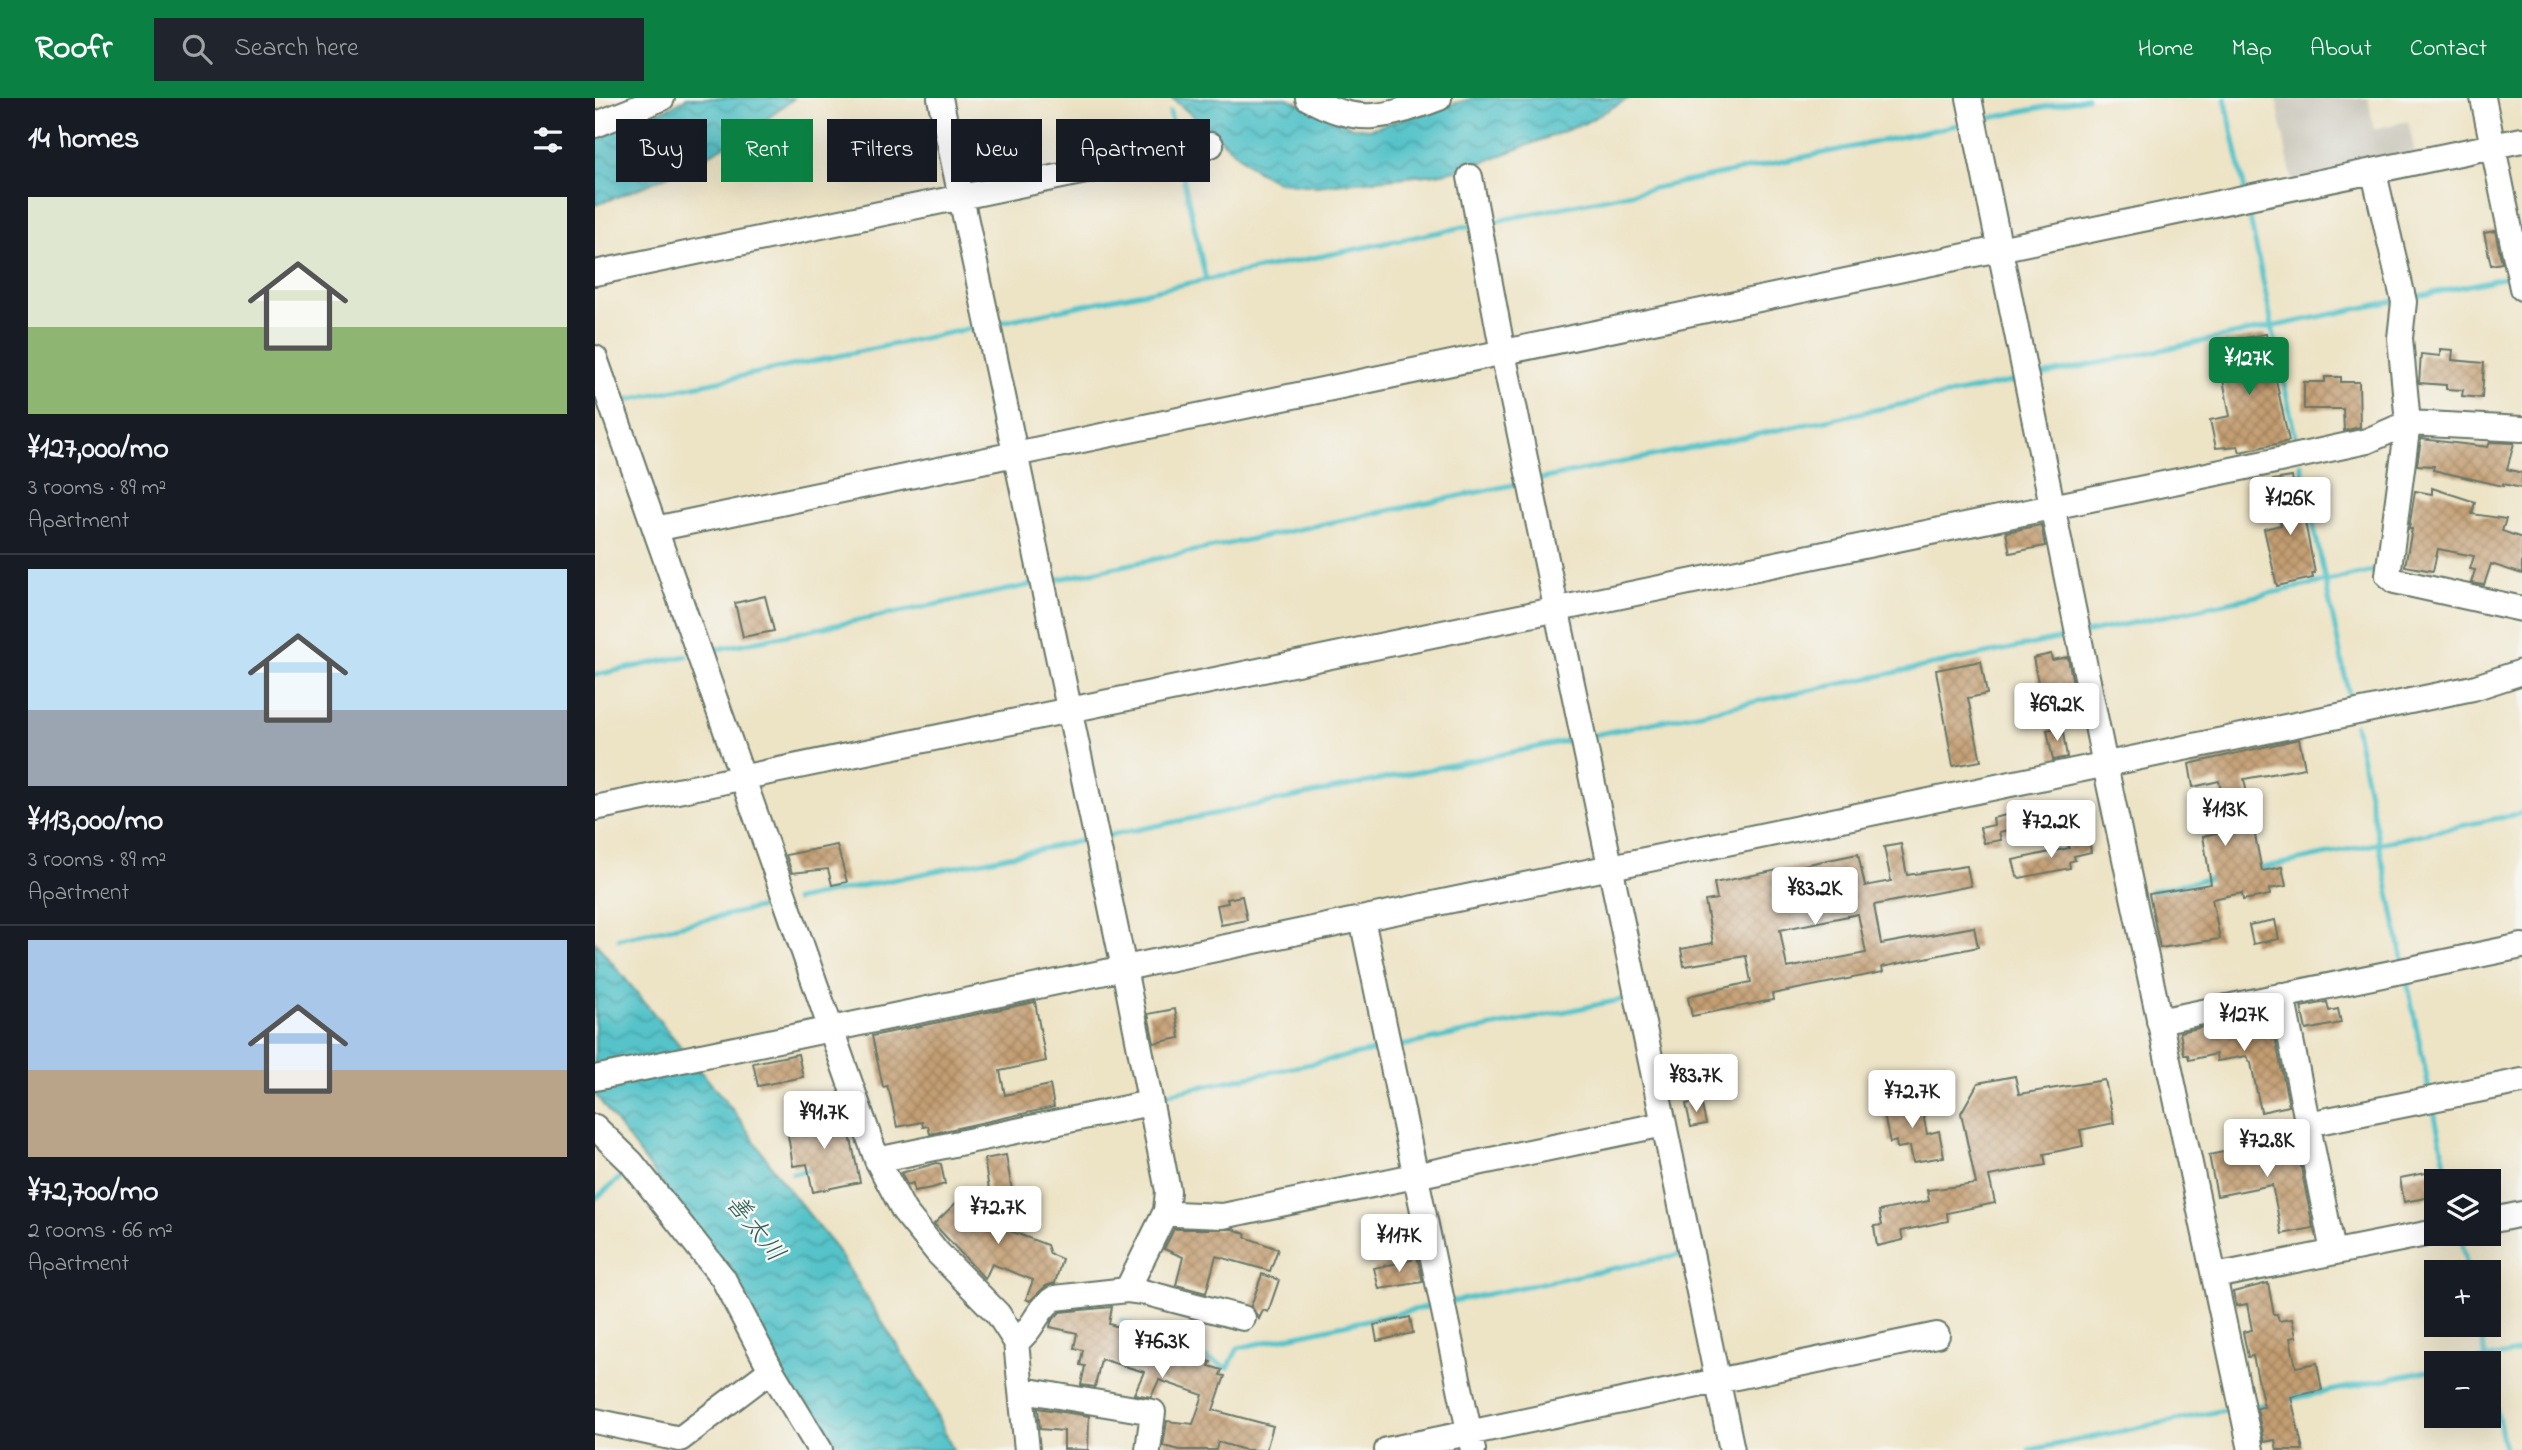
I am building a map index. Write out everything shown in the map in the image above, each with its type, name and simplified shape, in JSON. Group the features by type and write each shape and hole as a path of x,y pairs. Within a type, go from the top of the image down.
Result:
{"street":[{"path":"595,125 662,98"},
{"path":"940,98 1124,968 1168,1191 1166,1210 1127,1290"},
{"path":"1308,98 1355,118 1389,115 1440,98"},
{"path":"1969,98 2105,765 2251,1450"},
{"path":"2483,98 2522,288"},
{"path":"655,529 2374,173 2522,140"},
{"path":"595,273 1211,145"},
{"path":"2374,173 2404,302 2400,338 2409,423 2388,575 2395,581 2522,608"},
{"path":"1470,177 1503,353 1608,844 1610,867 1732,1450"},
{"path":"595,358 877,1160 904,1210 938,1253 998,1314 1016,1342 1023,1390 1027,1450"},
{"path":"595,808 2367,441 2409,423 2522,429"},
{"path":"595,1078 2473,688 2522,672"},
{"path":"1362,919 1471,1441"},
{"path":"2159,1021 2522,946"},
{"path":"2283,995 2333,1252"},
{"path":"2308,1124 2522,1081"},
{"path":"877,1160 1150,1103"},
{"path":"1166,1210 1175,1214 1223,1216 1664,1124"},
{"path":"595,1127 631,1162 723,1278 771,1370 820,1450"},
{"path":"2501,1218 2522,1214"},
{"path":"2215,1276 2424,1233"},
{"path":"1016,1342 1026,1336 1045,1304 1055,1298 1127,1290 1243,1318"},
{"path":"1387,1450 1471,1441 1718,1381 1937,1335"},
{"path":"595,1421 680,1439 771,1370"},
{"path":"1023,1390 1153,1412 1148,1450"}],"shaded area":[{"path":"2276,98 2368,98 2374,129 2408,121 2416,158 2293,185"}],"water":[{"path":"687,98 794,98 766,119 721,119 721,148 707,156 707,119 639,119"},
{"path":"1172,98 1287,98 1352,127 1370,129 1473,98 1629,98 1583,124 1473,166 1437,174 1315,186 1278,182 1257,171 1210,131 1210,119 1196,119"},
{"path":"616,127 616,182 654,182 595,205 595,135"},
{"name":"善太川","path":"595,942 736,1114 781,1180 833,1244 925,1390 953,1450 831,1450 774,1361 737,1284 595,1094"}],"building":[{"path":"2495,231 2502,263 2491,265 2484,233"},
{"path":"2266,334 2289,441 2240,452 2238,446 2216,448 2210,420 2230,416 2216,343"},
{"path":"2440,349 2453,350 2452,360 2484,363 2482,398 2462,396 2463,390 2446,389 2446,385 2419,383 2421,354 2440,356"},
{"path":"2325,377 2341,377 2341,382 2359,382 2360,427 2344,431 2343,409 2304,409 2304,382 2325,382"},
{"path":"2421,439 2488,447 2490,442 2514,443 2507,469 2522,473 2522,488 2433,470 2434,466 2417,465"},
{"path":"2292,477 2293,482 2297,481 2315,573 2312,573 2313,578 2277,586 2264,529 2281,525 2273,480"},
{"path":"2432,488 2475,502 2472,514 2506,519 2502,531 2522,538 2522,574 2491,564 2484,585 2471,583 2475,570 2470,569 2474,556 2438,549 2433,571 2405,566 2415,491 2432,494"},
{"path":"2041,525 2045,546 2010,553 2006,532"},
{"path":"765,596 774,631 743,637 735,603"},
{"path":"2051,654 2052,660 2068,657 2075,694 2066,696 2065,692 2041,697 2033,658"},
{"path":"1981,661 1987,694 1968,698 1981,761 1953,766 1936,670"},
{"path":"2062,727 2067,757 2053,760 2047,730"},
{"path":"2299,739 2305,768 2244,779 2262,871 2282,867 2286,886 2269,889 2270,895 2243,900 2242,893 2212,899 2220,939 2160,948 2149,894 2211,884 2203,836 2229,830 2219,781 2193,787 2189,764"},
{"path":"2011,814 2014,829 1999,832 2001,840 1984,843 1980,828 1994,825 1993,818"},
{"path":"2089,838 2091,852 2074,856 2075,860 2069,862 2070,868 2020,878 2017,876 2013,860 2069,848 2067,842"},
{"path":"1901,844 1907,875 1967,866 1971,886 1874,905 1881,944 1974,927 1978,947 1882,967 1883,972 1772,994 1773,1000 1692,1016 1688,998 1693,995 1751,982 1746,956 1684,966 1681,949 1713,943 1705,901 1717,899 1714,883 1858,854 1865,886 1891,881 1884,847","holes":["1858,914 1866,953 1787,968 1780,930"]},
{"path":"837,845 847,882 832,885 828,869 792,873 786,855"},
{"path":"1242,896 1247,920 1221,925 1217,905 1228,903 1227,899"},
{"path":"2275,920 2279,939 2253,944 2249,925"},
{"path":"1035,1002 1046,1061 1000,1071 1005,1095 1050,1085 1054,1107 930,1134 928,1126 923,1127 922,1122 897,1127 890,1094 887,1086 883,1087 872,1036"},
{"path":"2327,1002 2329,1011 2338,1009 2341,1023 2306,1030 2301,1007"},
{"path":"1175,1009 1180,1038 1154,1043 1148,1014"},
{"path":"2270,1013 2289,1106 2261,1112 2251,1063 2246,1056 2217,1061 2216,1054 2189,1060 2188,1055 2184,1055 2180,1032"},
{"path":"798,1054 803,1077 758,1086 753,1063"},
{"path":"2015,1076 2019,1094 2105,1080 2114,1123 2080,1130 2083,1146 2044,1154 2046,1165 1989,1176 1995,1203 1947,1213 1948,1221 1901,1231 1903,1240 1877,1246 1874,1226 1882,1225 1879,1211 1929,1201 1927,1190 1976,1184 1961,1113 1978,1083"},
{"path":"1920,1097 1927,1134 1939,1131 1944,1157 1913,1162 1910,1146 1897,1148 1896,1141 1890,1143 1882,1105"},
{"path":"1701,1101 1706,1124 1691,1127 1686,1104"},
{"path":"819,1115 820,1121 846,1116 860,1182 813,1192 807,1164 793,1166 786,1123"},
{"path":"2295,1137 2313,1228 2282,1234 2272,1185 2217,1196 2209,1155"},
{"path":"1006,1155 1012,1191 990,1195 984,1159"},
{"path":"941,1164 945,1184 932,1188 914,1191 913,1183 907,1185 901,1173"},
{"path":"2424,1173 2424,1198 2404,1202 2400,1178"},
{"path":"961,1198 974,1212 974,1203 1014,1223 1010,1231 1047,1245 1050,1254 1062,1259 1055,1283 1046,1286 1030,1301 1026,1299 1033,1280 992,1264 985,1279 934,1224"},
{"path":"1174,1229 1233,1229 1246,1234 1245,1237 1278,1249 1270,1271 1216,1256 1206,1293 1176,1285 1183,1257 1164,1249"},
{"path":"1417,1256 1423,1282 1379,1289 1374,1268 1412,1260 1412,1257"},
{"path":"1262,1274 1279,1280 1268,1312 1263,1310 1259,1319 1251,1306"},
{"path":"2268,1283 2274,1315 2277,1314 2279,1321 2292,1319 2296,1337 2290,1338 2296,1367 2317,1363 2322,1390 2291,1397 2303,1450 2277,1450 2275,1440 2264,1442 2257,1408 2264,1407 2253,1356 2248,1357 2243,1332 2252,1330 2247,1304 2236,1306 2233,1292"},
{"path":"1112,1307 1109,1324 1150,1336 1148,1343 1211,1362 1209,1366 1222,1370 1220,1375 1225,1376 1213,1410 1273,1426 1266,1450 1245,1450 1218,1442 1216,1450 1180,1450 1163,1446 1167,1421 1193,1424 1203,1395 1159,1380 1151,1397 1134,1394 1144,1372 1101,1359 1095,1387 1081,1385 1085,1366 1080,1365 1083,1350 1074,1348 1077,1333 1050,1327 1051,1322 1060,1312"},
{"path":"1410,1317 1413,1333 1377,1341 1374,1325"},
{"path":"1038,1408 1089,1416 1088,1450 1064,1449 1064,1431 1040,1429"}],"waterway":[{"path":"1981,120 2087,98"},
{"path":"2225,98 2245,191"},
{"path":"1170,112 1171,119"},
{"path":"1487,223 1967,123"},
{"path":"1184,182 1206,280"},
{"path":"2247,203 2298,451"},
{"path":"996,323 1473,225"},
{"path":"2409,298 2508,277"},
{"path":"2032,377 2395,301"},
{"path":"622,401 982,326"},
{"path":"1536,480 2020,380"},
{"path":"2301,464 2350,700"},
{"path":"1049,581 1522,483"},
{"path":"2085,633 2383,569"},
{"path":"708,651 1036,584"},
{"path":"1589,736 2072,636"},
{"path":"595,675 686,656"},
{"path":"2355,725 2403,962"},
{"path":"1102,837 1576,739"},
{"path":"2257,869 2522,813"},
{"path":"795,900 1090,839"},
{"path":"2151,891 2216,877"},
{"path":"619,939 776,904"},
{"path":"2406,976 2430,1093"},
{"path":"1396,1047 1629,998"},
{"path":"1156,1096 1382,1049"},
{"path":"2433,1107 2446,1169"},
{"path":"793,1173 814,1169"},
{"path":"595,1199 620,1178"},
{"path":"2463,1246 2466,1260"},
{"path":"1449,1302 1683,1254"},
{"path":"1121,1320 1228,1368 1238,1348 1436,1305"},
{"path":"2482,1337 2484,1351"},
{"path":"2501,1355 2522,1351"},
{"path":"2286,1400 2424,1371"},
{"path":"2256,1406 2270,1403"},
{"path":"2029,1450 2235,1408"},
{"path":"2501,1428 2505,1450"}]}
